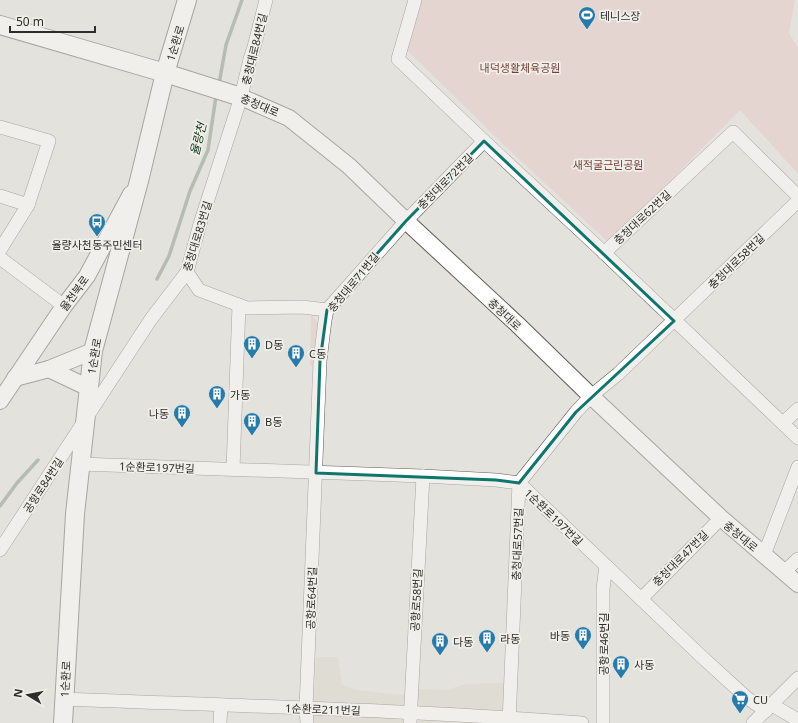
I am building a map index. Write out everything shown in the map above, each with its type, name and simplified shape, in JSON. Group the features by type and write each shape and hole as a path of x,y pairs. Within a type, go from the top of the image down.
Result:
{"main road":[{"name":"1순환로","path":"63,723 75,514 93,351 139,181 166,73 187,0"},
{"path":"0,25 166,73 237,96"}],"street":[{"name":"충청대로84번길","path":"237,96 254,47 266,0"},
{"name":"충청대로62번길","path":"415,0 398,59 604,253 733,132 798,196"},
{"name":"충청대로","path":"237,96 289,118 349,166 721,518 798,584"},
{"name":"충청대로83번길","path":"85,420 151,319 187,272 237,96"},
{"path":"0,127 49,142 28,204 0,250"},
{"name":"충청대로72번길","path":"406,221 484,141"},
{"name":"율천북로","path":"0,401 64,306 87,276 139,181"},
{"path":"0,196 28,204"},
{"name":"충청대로58번길","path":"591,396 618,374 798,201"},
{"name":"충청대로71번길","path":"316,473 320,361 327,310 406,221"},
{"path":"604,253 798,438"},
{"path":"0,258 64,306"},
{"path":"187,272 199,290 247,308 302,307 327,310"},
{"path":"233,469 239,305"},
{"path":"15,378 49,369 93,351"},
{"path":"49,369 89,388"},
{"path":"519,483 576,412 591,396"},
{"path":"783,423 798,409"},
{"name":"공항로84번길","path":"0,550 85,420"},
{"name":"1순환로197번길","path":"80,464 423,476 496,480 519,483 741,693 747,698 798,720"},
{"name":"충청대로","path":"764,555 798,467"},
{"name":"공항로64번길","path":"307,723 306,708 316,473"},
{"name":"공항로58번길","path":"410,718 423,476"},
{"name":"충청대로57번길","path":"509,720 519,483"},
{"name":"충청대로47번길","path":"641,599 721,518"},
{"path":"784,572 798,559"},
{"name":"공항로46번길","path":"603,723 604,589 606,566"},
{"path":"753,723 798,678"},
{"name":"1순환로211번길","path":"64,699 306,708 410,718 582,723"},
{"path":"220,723 221,705"}],"highlighted area":[{"path":"484,141 674,321 576,412 519,483 496,480 316,473 320,361 327,310 406,221"}],"shaded area":[{"path":"316,657 338,657 342,685 357,690 409,696 419,689 446,690 466,684 502,683 506,681 504,723 313,723"}],"green space":[{"path":"422,0 795,0 789,33 798,48 798,174 740,110 609,243 505,146 408,51"},
{"path":"311,315 320,325 317,367 310,366"}],"waterway":[{"name":"율량천","path":"219,84 226,45 242,0"},
{"name":"율량천","path":"157,279 169,256 190,191 208,150 216,96"},
{"name":"율량천","path":"0,506 17,483 38,460"}],"place":[{"name":"테니스장","path":"587,30"},
{"name":"율량사천동주민센터","path":"97,237"},
{"name":"D동","path":"252,359"},
{"name":"C동","path":"296,368"},
{"name":"가동","path":"217,409"},
{"name":"나동","path":"182,428"},
{"name":"B동","path":"252,436"},
{"name":"바동","path":"583,650"},
{"name":"라동","path":"487,653"},
{"name":"다동","path":"440,656"},
{"name":"사동","path":"621,679"},
{"name":"CU","path":"740,714"}],"park label":[{"name":"내덕생활체육공원","path":"520,67"},
{"name":"새적굴근린공원","path":"608,164"}]}
